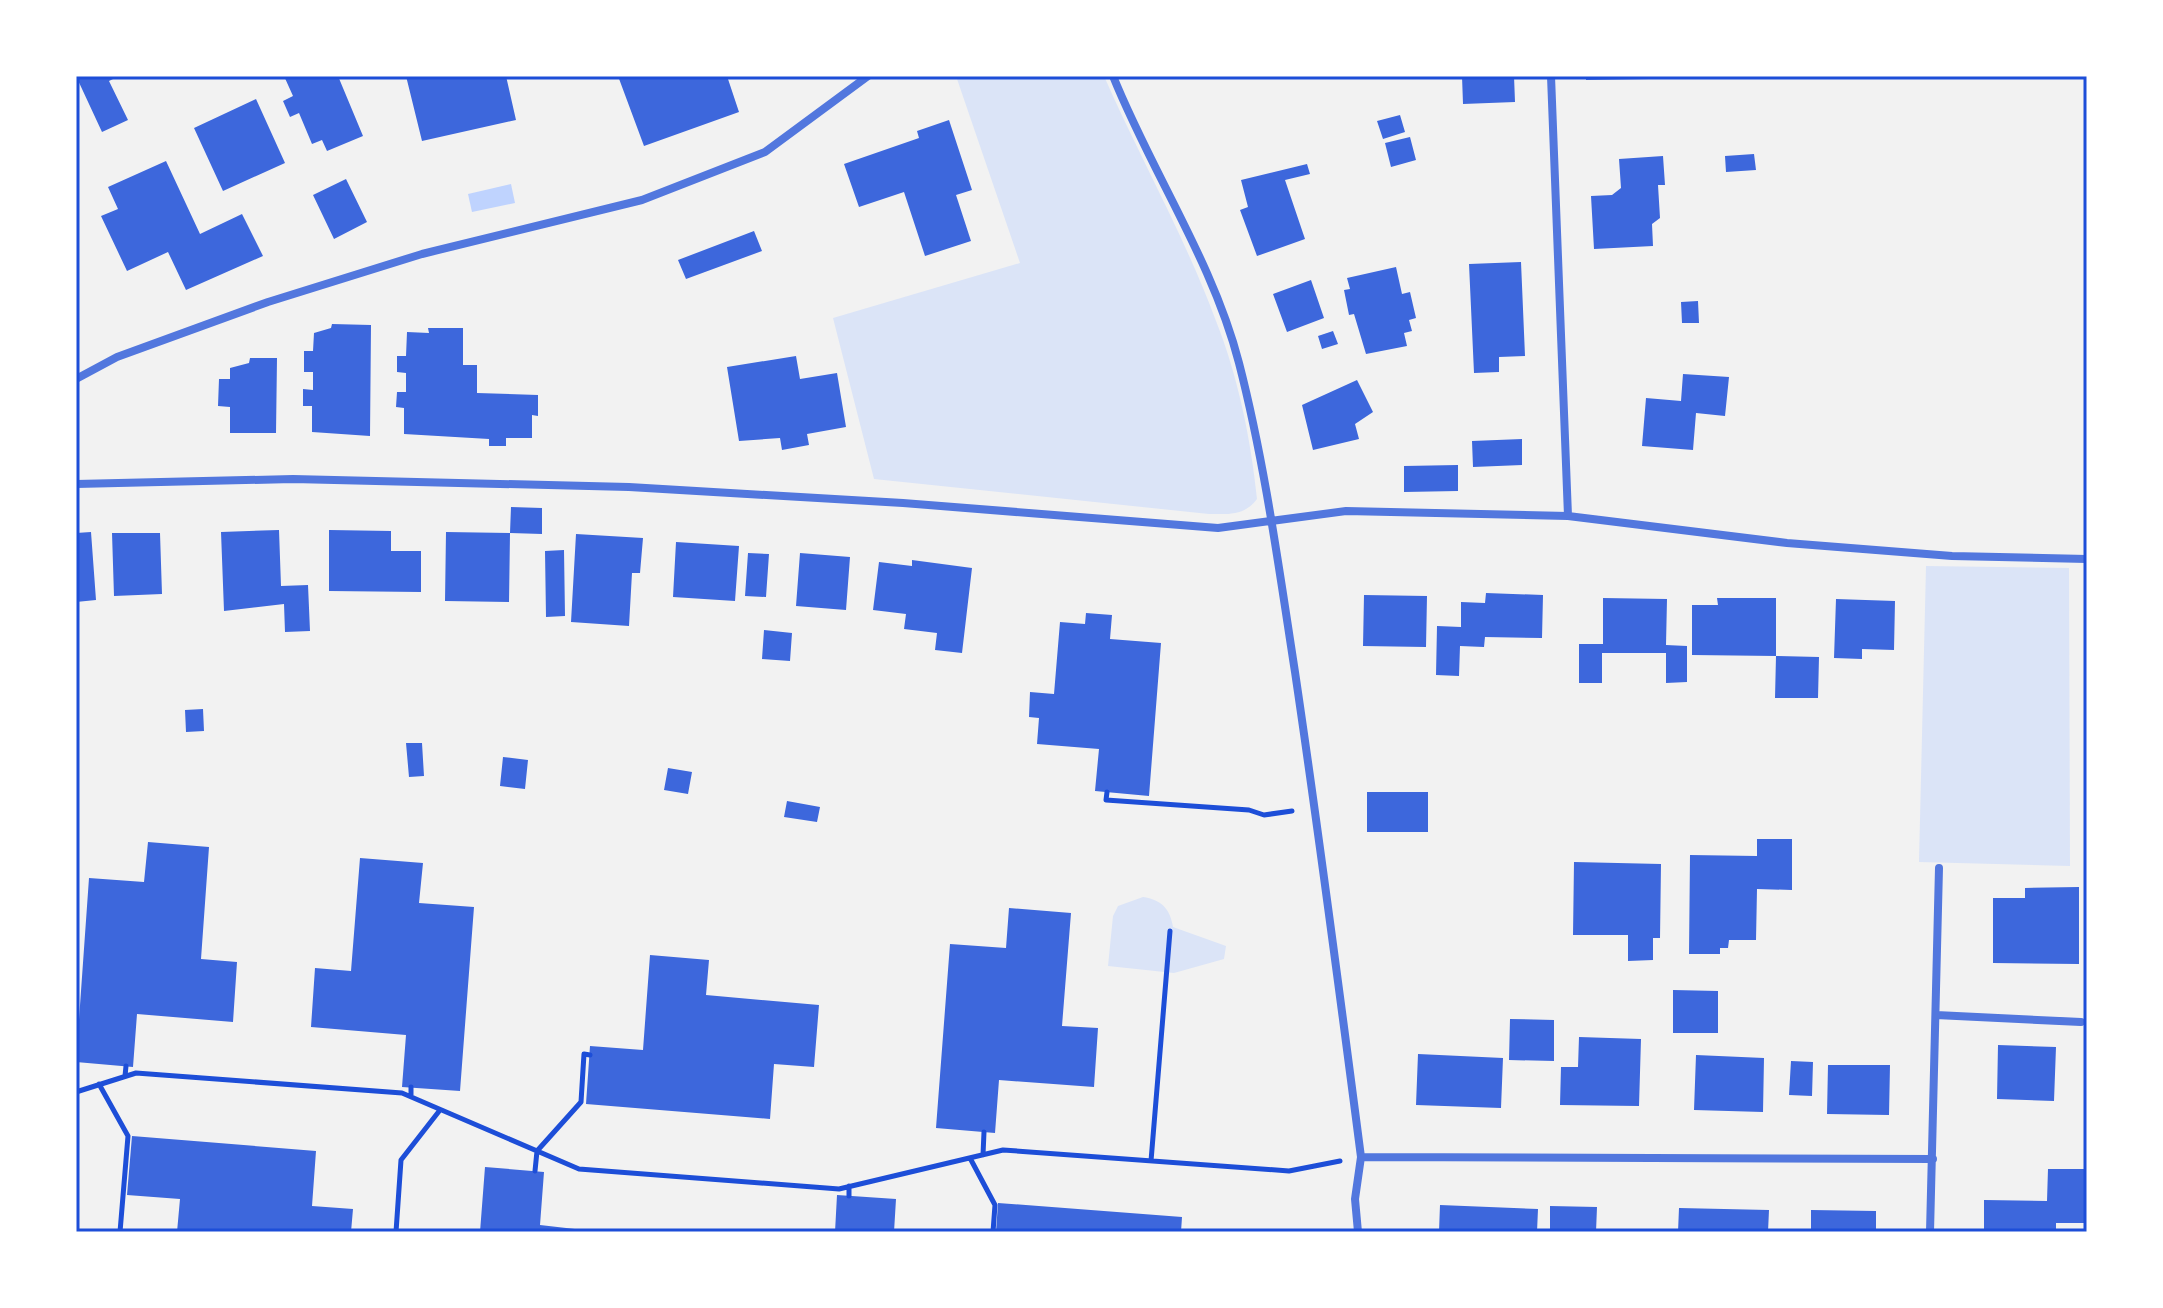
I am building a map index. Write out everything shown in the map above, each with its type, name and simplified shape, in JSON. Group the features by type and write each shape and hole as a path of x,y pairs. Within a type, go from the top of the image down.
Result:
{"street":[{"path":"76,379 117,357 268,302 422,254 642,200 765,152 868,76"},
{"path":"1113,76 1131,122 1214,288 1238,362 1270,519 1315,808 1361,1157 1355,1199 1358,1232"},
{"path":"1551,76 1568,516"},
{"path":"76,484 293,479 629,487 903,503 1218,528 1346,511 1568,516 1787,543 1952,556 2087,559"},
{"path":"1930,1232 1939,868"},
{"path":"1936,1015 2081,1022"},
{"path":"1361,1157 1933,1159"}],"path":[{"path":"1107,792 1106,800 1249,810 1264,815 1315,808"},
{"path":"1151,1161 1170,931"},
{"path":"535,1171 537,1151 581,1102 584,1054 590,1055"},
{"path":"125,1076 126,1066"},
{"path":"76,1092 136,1073 402,1093 579,1169 839,1189 1003,1150 1289,1171 1361,1157"},
{"path":"99,1084 128,1136 120,1232"},
{"path":"411,1087 411,1096"},
{"path":"396,1232 401,1160 440,1110"},
{"path":"983,1155 984,1132"},
{"path":"970,1158 995,1205 993,1232"},
{"path":"849,1186 849,1196"}],"shaded area":[{"path":"956,76 1104,76 1204,290 1224,342 1242,408 1254,477 1257,499 1247,509 1236,513 1209,514 874,479 833,318 1020,263"},
{"path":"1926,566 2069,568 2070,866 1919,862"},
{"path":"1143,897 1164,906 1173,927 1226,946 1224,959 1174,973 1108,966 1113,916 1118,906"}],"water":[{"path":"511,184 515,203 472,212 468,194"}],"building":[{"path":"76,76 119,76 109,81 128,120 102,132"},
{"path":"284,76 338,76 363,136 327,151 322,140 312,144 299,113 290,117 283,101 293,96"},
{"path":"406,76 506,76 516,120 422,141"},
{"path":"618,76 727,76 739,112 644,146"},
{"path":"1462,76 1514,76 1515,102 1463,104"},
{"path":"1586,76 1649,76 1649,79 1586,80"},
{"path":"256,99 285,163 223,191 194,128"},
{"path":"1400,115 1405,132 1383,139 1377,121"},
{"path":"949,120 972,190 956,195 971,241 925,256 904,192 859,207 844,164 919,138 917,131"},
{"path":"1410,137 1416,160 1391,167 1385,143"},
{"path":"1754,154 1756,170 1726,172 1725,156"},
{"path":"1663,156 1665,185 1658,185 1660,218 1652,224 1653,246 1594,249 1591,196 1612,195 1621,188 1619,159"},
{"path":"166,161 200,234 242,214 263,256 186,290 168,252 127,271 101,216 118,209 108,187"},
{"path":"1307,164 1310,174 1285,180 1305,239 1257,256 1240,210 1248,207 1241,180"},
{"path":"346,179 367,222 334,239 313,195"},
{"path":"754,231 762,251 686,279 678,260"},
{"path":"1521,262 1525,356 1499,357 1499,372 1474,373 1469,264"},
{"path":"1396,267 1402,294 1410,292 1416,318 1409,320 1412,331 1404,333 1407,346 1366,354 1354,314 1349,315 1344,290 1350,289 1347,278"},
{"path":"1311,280 1324,318 1287,332 1273,294"},
{"path":"1698,301 1699,323 1682,323 1681,302"},
{"path":"332,324 371,325 370,436 312,432 312,406 303,406 303,389 313,390 313,372 304,372 304,351 313,351 314,333 331,328"},
{"path":"428,328 463,328 463,365 477,365 477,393 538,395 538,416 532,415 532,438 506,438 506,446 489,446 489,439 404,434 404,408 396,407 397,392 406,392 406,373 397,372 397,356 406,356 407,332 429,333"},
{"path":"1333,331 1338,344 1322,349 1318,336"},
{"path":"796,356 800,379 837,373 846,427 807,434 809,445 782,450 780,438 739,441 727,367"},
{"path":"250,358 277,358 276,433 230,433 230,407 218,406 219,379 230,379 230,368 249,363"},
{"path":"1683,374 1729,377 1725,416 1696,413 1693,450 1642,446 1646,398 1681,401"},
{"path":"1357,380 1373,412 1355,424 1359,439 1313,450 1302,405"},
{"path":"1522,439 1522,465 1473,467 1472,441"},
{"path":"1458,465 1458,491 1404,492 1404,466"},
{"path":"511,507 542,508 542,534 510,533"},
{"path":"279,530 281,586 308,585 310,631 285,632 284,604 224,611 221,532"},
{"path":"329,530 391,531 391,551 421,551 421,592 329,591"},
{"path":"91,532 96,600 76,602 76,533"},
{"path":"446,532 510,533 509,602 445,601"},
{"path":"112,533 160,533 162,594 114,596"},
{"path":"576,534 643,538 640,573 632,573 629,626 571,622"},
{"path":"676,542 739,546 735,601 673,597"},
{"path":"564,550 565,616 546,617 545,551"},
{"path":"748,553 769,554 766,597 745,596"},
{"path":"800,553 850,557 846,610 796,606"},
{"path":"912,560 972,568 962,653 935,650 937,633 904,629 906,614 873,610 879,562 912,566"},
{"path":"1486,593 1543,595 1542,638 1485,637 1484,647 1460,646 1459,676 1436,675 1437,626 1461,627 1461,602 1485,603"},
{"path":"1364,595 1427,596 1426,647 1363,646"},
{"path":"1603,598 1667,599 1666,645 1687,646 1687,682 1666,683 1666,653 1602,653 1602,683 1579,683 1579,644 1603,644"},
{"path":"1717,598 1776,598 1776,656 1692,655 1692,605 1718,605"},
{"path":"1836,599 1895,601 1894,650 1862,649 1862,659 1834,658"},
{"path":"1086,613 1112,615 1110,639 1161,643 1149,796 1095,791 1099,749 1037,744 1039,718 1029,717 1030,692 1054,694 1060,622 1085,624"},
{"path":"764,630 792,633 790,661 762,659"},
{"path":"1776,656 1819,657 1818,698 1775,698"},
{"path":"203,709 204,731 186,732 185,710"},
{"path":"406,743 422,743 424,776 409,777"},
{"path":"503,757 528,760 525,789 500,786"},
{"path":"668,768 692,772 688,794 664,790"},
{"path":"1367,792 1428,792 1428,832 1367,832"},
{"path":"787,801 820,807 817,822 784,817"},
{"path":"1757,839 1792,839 1792,890 1757,889 1756,940 1729,940 1728,948 1720,948 1720,954 1689,954 1690,855 1757,856"},
{"path":"148,842 209,847 201,959 237,962 233,1022 137,1014 133,1067 76,1062 89,878 144,882"},
{"path":"360,858 423,863 419,903 474,907 460,1091 402,1087 406,1035 311,1027 315,968 351,971"},
{"path":"1574,862 1661,864 1660,938 1653,938 1653,960 1628,961 1628,935 1573,935"},
{"path":"2079,887 2079,964 1993,963 1993,898 2025,898 2025,888"},
{"path":"1009,908 1071,913 1062,1026 1098,1028 1094,1087 999,1080 995,1133 936,1128 950,944 1006,948"},
{"path":"650,955 709,960 706,995 819,1005 814,1067 774,1064 770,1119 586,1104 590,1046 643,1050"},
{"path":"1673,990 1718,991 1718,1033 1673,1033"},
{"path":"1510,1019 1554,1020 1554,1061 1509,1060"},
{"path":"1579,1037 1641,1039 1639,1106 1560,1105 1561,1067 1578,1067"},
{"path":"1998,1045 2056,1047 2054,1101 1997,1099"},
{"path":"1418,1054 1503,1058 1501,1108 1416,1105"},
{"path":"1696,1055 1764,1058 1763,1112 1694,1110"},
{"path":"1791,1061 1813,1062 1812,1096 1789,1095"},
{"path":"1828,1065 1890,1065 1889,1115 1827,1114"},
{"path":"132,1136 316,1151 312,1206 353,1209 351,1232 177,1232 180,1199 127,1195"},
{"path":"485,1167 544,1172 540,1225 601,1232 480,1232"},
{"path":"2048,1169 2087,1169 2087,1223 2056,1223 2056,1232 1984,1232 1984,1200 2047,1201"},
{"path":"837,1195 896,1199 894,1232 835,1232"},
{"path":"998,1203 1182,1217 1181,1232 996,1232"},
{"path":"1440,1205 1538,1209 1537,1232 1439,1232"},
{"path":"1550,1206 1597,1207 1596,1232 1550,1232"},
{"path":"1679,1208 1769,1210 1768,1232 1678,1232"},
{"path":"1811,1210 1876,1211 1876,1232 1811,1232"}]}
